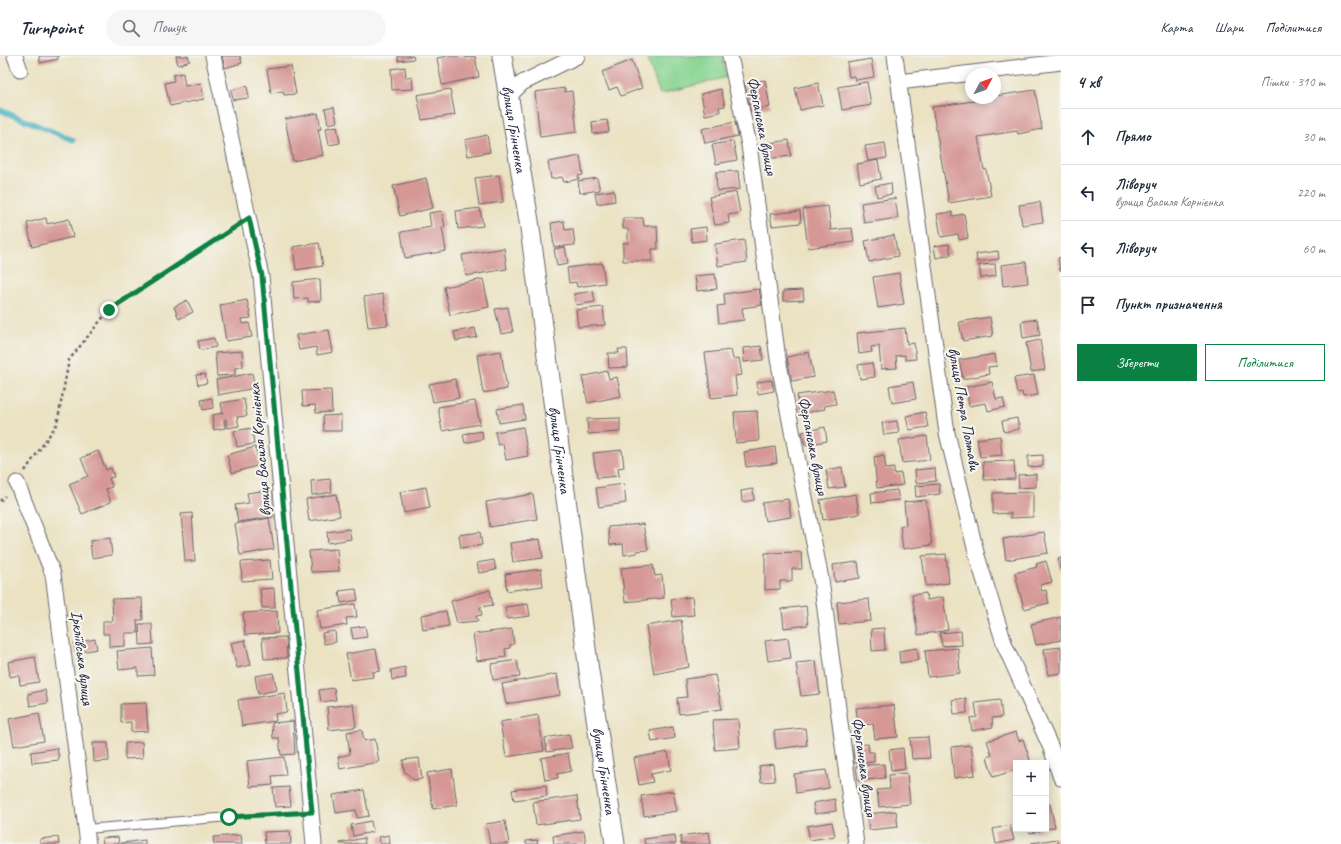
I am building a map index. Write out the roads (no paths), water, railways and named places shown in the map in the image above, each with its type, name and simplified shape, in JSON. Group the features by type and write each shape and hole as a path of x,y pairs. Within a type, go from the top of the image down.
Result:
{"street":[{"name":"вулиця Василя Корнієнка","path":"213,56 262,276 314,844"},
{"name":"вулиця Грінченка","path":"502,56 529,221 589,671 615,844"},
{"path":"509,96 522,83 577,56"},
{"name":"Ферганська вулиця","path":"730,56 749,145 778,359 821,579 856,844"},
{"name":"вулиця Петра Полтави","path":"895,56 947,434 977,556 1005,646 1051,748 1061,778"},
{"path":"899,82 1061,62"},
{"name":"Іркліївська вулиця","path":"17,483 53,574 88,844"}],"lane":[{"path":"86,829 229,817"}],"waterway":[{"path":"0,110 73,140"}]}
